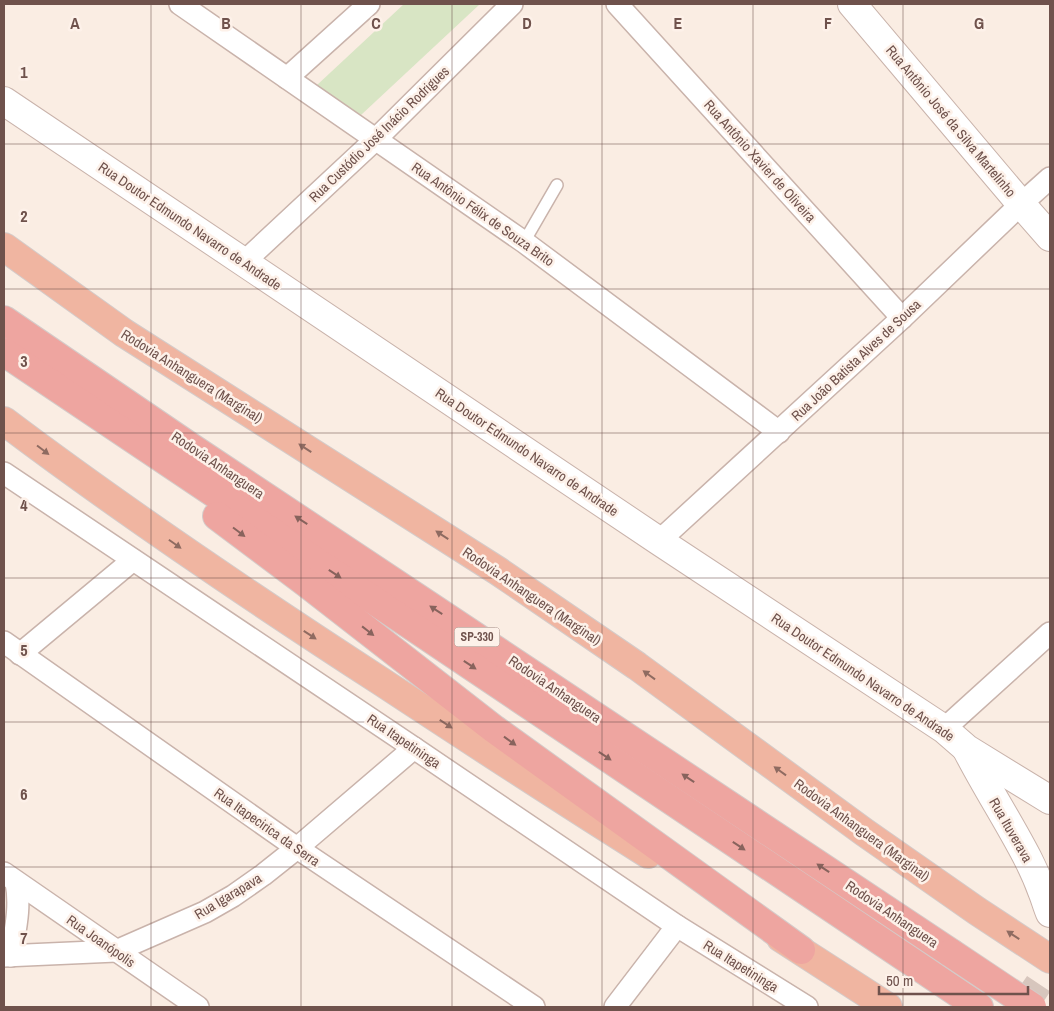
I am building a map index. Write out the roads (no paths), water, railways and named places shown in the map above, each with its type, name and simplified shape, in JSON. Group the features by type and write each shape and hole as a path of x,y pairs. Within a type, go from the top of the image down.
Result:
{"highway":[{"name":"Rodovia Anhanguera (Marginal)","path":"4,247 124,333 506,577 637,666 864,832 977,911 1050,959"},
{"name":"Rodovia Anhanguera","path":"4,320 189,446 1032,1007"},
{"name":"Rodovia Anhanguera","path":"4,352 979,1007"},
{"path":"4,356 297,576 494,729 800,950"},
{"path":"4,421 72,472 262,604 524,775 888,1007"}],"street":[{"name":"Rua Antônio Félix de Souza Brito","path":"180,4 524,242 779,432"},
{"path":"287,78 369,4"},
{"name":"Rua Custódio José Inácio Rodrigues","path":"244,262 376,139 512,4"},
{"name":"Rua Antônio Xavier de Oliveira","path":"618,4 902,318"},
{"name":"Rua Antônio José da Silva Martelinho","path":"852,4 1050,237"},
{"name":"Rua Doutor Edmundo Navarro de Andrade","path":"4,102 944,730 966,749 1043,796"},
{"name":"Rua João Batista Alves de Sousa","path":"659,541 902,318 1050,178"},
{"name":"Rua Itapetininga","path":"4,472 677,926 807,1007"},
{"path":"12,648 133,560"},
{"path":"944,730 1050,633"},
{"name":"Rua Itapecirica da Serra","path":"12,648 297,848 534,1007"},
{"name":"Rua Igarapava","path":"7,956 116,951 205,912 233,896 263,875 414,748"},
{"name":"Rua Ituverava","path":"966,749 1038,878 1050,913"},
{"path":"1012,830 1017,807 1023,800 1043,796"},
{"path":"7,956 18,913 18,896 10,877"},
{"name":"Rua Joanópolis","path":"10,877 198,1007"},
{"path":"616,1007 677,926"}],"lane":[{"path":"524,242 557,184"}],"tunnel":[{"path":"1023,1007 1050,967"}]}
